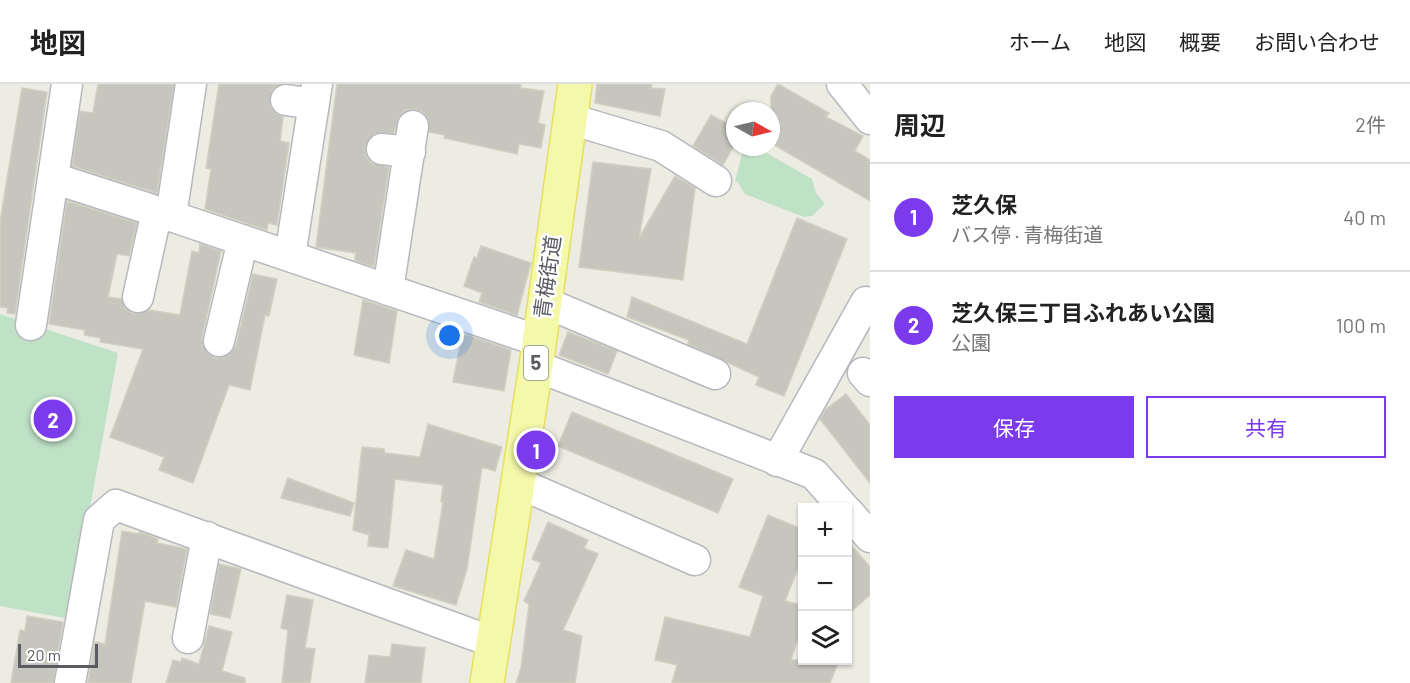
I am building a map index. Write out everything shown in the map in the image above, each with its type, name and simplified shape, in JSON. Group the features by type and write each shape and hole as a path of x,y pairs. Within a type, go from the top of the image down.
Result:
{"main road":[{"name":"青梅街道","path":"487,683 575,84"}],"street":[{"path":"31,325 67,84"},
{"path":"138,297 164,213 191,84"},
{"path":"842,84 870,119"},
{"path":"290,256 306,96"},
{"path":"570,119 661,147 716,181"},
{"path":"388,290 402,142"},
{"path":"53,178 164,213 388,290 777,461 814,474 840,503"},
{"path":"219,341 243,240"},
{"path":"544,302 716,374"},
{"path":"777,461 866,302"},
{"path":"518,483 695,560"},
{"path":"70,683 99,520 116,505 494,642"},
{"path":"852,517 870,537"},
{"path":"188,638 207,537"}],"green space":[{"path":"742,156 772,156 812,179 816,193 825,204 812,216 804,217 745,194 735,181"},
{"path":"0,314 118,353 70,619 0,606"}],"building":[{"path":"98,84 174,84 157,193 72,166 80,111 93,113"},
{"path":"219,84 280,84 272,90 270,106 275,113 283,117 280,141 289,143 277,225 268,223 267,230 205,209 211,169 206,168"},
{"path":"337,84 521,84 520,88 544,91 538,123 545,125 541,148 519,144 517,154 444,138 445,135 429,132 429,120 423,112 415,109 406,110 399,116 394,133 375,134 365,147 366,155 371,163 389,167 374,266 368,265 355,260 356,253 316,247"},
{"path":"597,84 652,84 651,88 665,89 660,116 595,103"},
{"path":"778,84 829,113 826,117 863,136 855,151 870,160 870,201 780,148 780,102 771,102 771,96"},
{"path":"22,88 47,92 15,314 7,313 8,308 0,307 0,222"},
{"path":"711,115 726,123 726,156 728,156 723,165 693,146"},
{"path":"593,162 651,169 639,238 675,176 695,188 683,280 579,267"},
{"path":"67,201 137,223 129,256 117,254 108,297 121,299 126,309 134,314 149,310 180,315 192,251 199,253 200,244 221,251 202,338 203,346 214,358 224,357 236,346 253,274 277,279 269,316 265,315 250,390 229,385 193,483 159,470 164,457 110,437 143,349 100,342 101,338 84,335 85,330 49,324"},
{"path":"797,218 847,239 784,396 756,385 759,377 688,344 689,340 627,317 632,297 747,344"},
{"path":"481,246 531,263 517,315 479,302 482,293 464,286 474,257 477,258"},
{"path":"363,300 397,311 389,363 354,355"},
{"path":"568,332 617,351 608,374 559,355"},
{"path":"467,335 511,350 504,391 453,382 462,336"},
{"path":"846,394 870,425 870,483 820,419 826,409"},
{"path":"572,412 733,479 718,513 558,446"},
{"path":"428,424 502,447 495,471 482,467 467,569 456,605 393,586 406,550 434,559 443,502 441,502 443,485 395,479 388,548 368,546 369,535 353,530 362,447 384,449 385,453 420,457"},
{"path":"288,478 354,503 350,516 281,498"},
{"path":"768,515 798,527 798,568 785,601 798,604 798,638 791,660 798,660 798,665 837,665 830,683 672,683 677,665 655,660 665,617 750,637 763,596 739,587"},
{"path":"548,522 588,540 584,548 598,554 563,630 582,636 575,683 516,683 521,668 529,604 524,601 541,563 532,559"},
{"path":"122,531 138,534 140,532 158,539 157,543 187,549 176,607 145,601 131,683 88,683 95,642 105,644"},
{"path":"852,546 870,567 870,595 852,611"},
{"path":"219,564 241,569 230,618 210,614"},
{"path":"287,595 313,600 305,648 315,649 310,683 282,683 288,630 281,628"},
{"path":"27,616 63,622 53,683 11,683 20,630 25,631"},
{"path":"209,626 232,632 222,671 245,678 245,683 166,683 173,660 181,662 182,658 199,664"},
{"path":"392,644 425,648 421,683 365,683 369,655 390,657"}],"place":[{"name":"芝久保三丁目ふれあい公園","path":"53,419"},
{"name":"芝久保","path":"536,450"}]}
